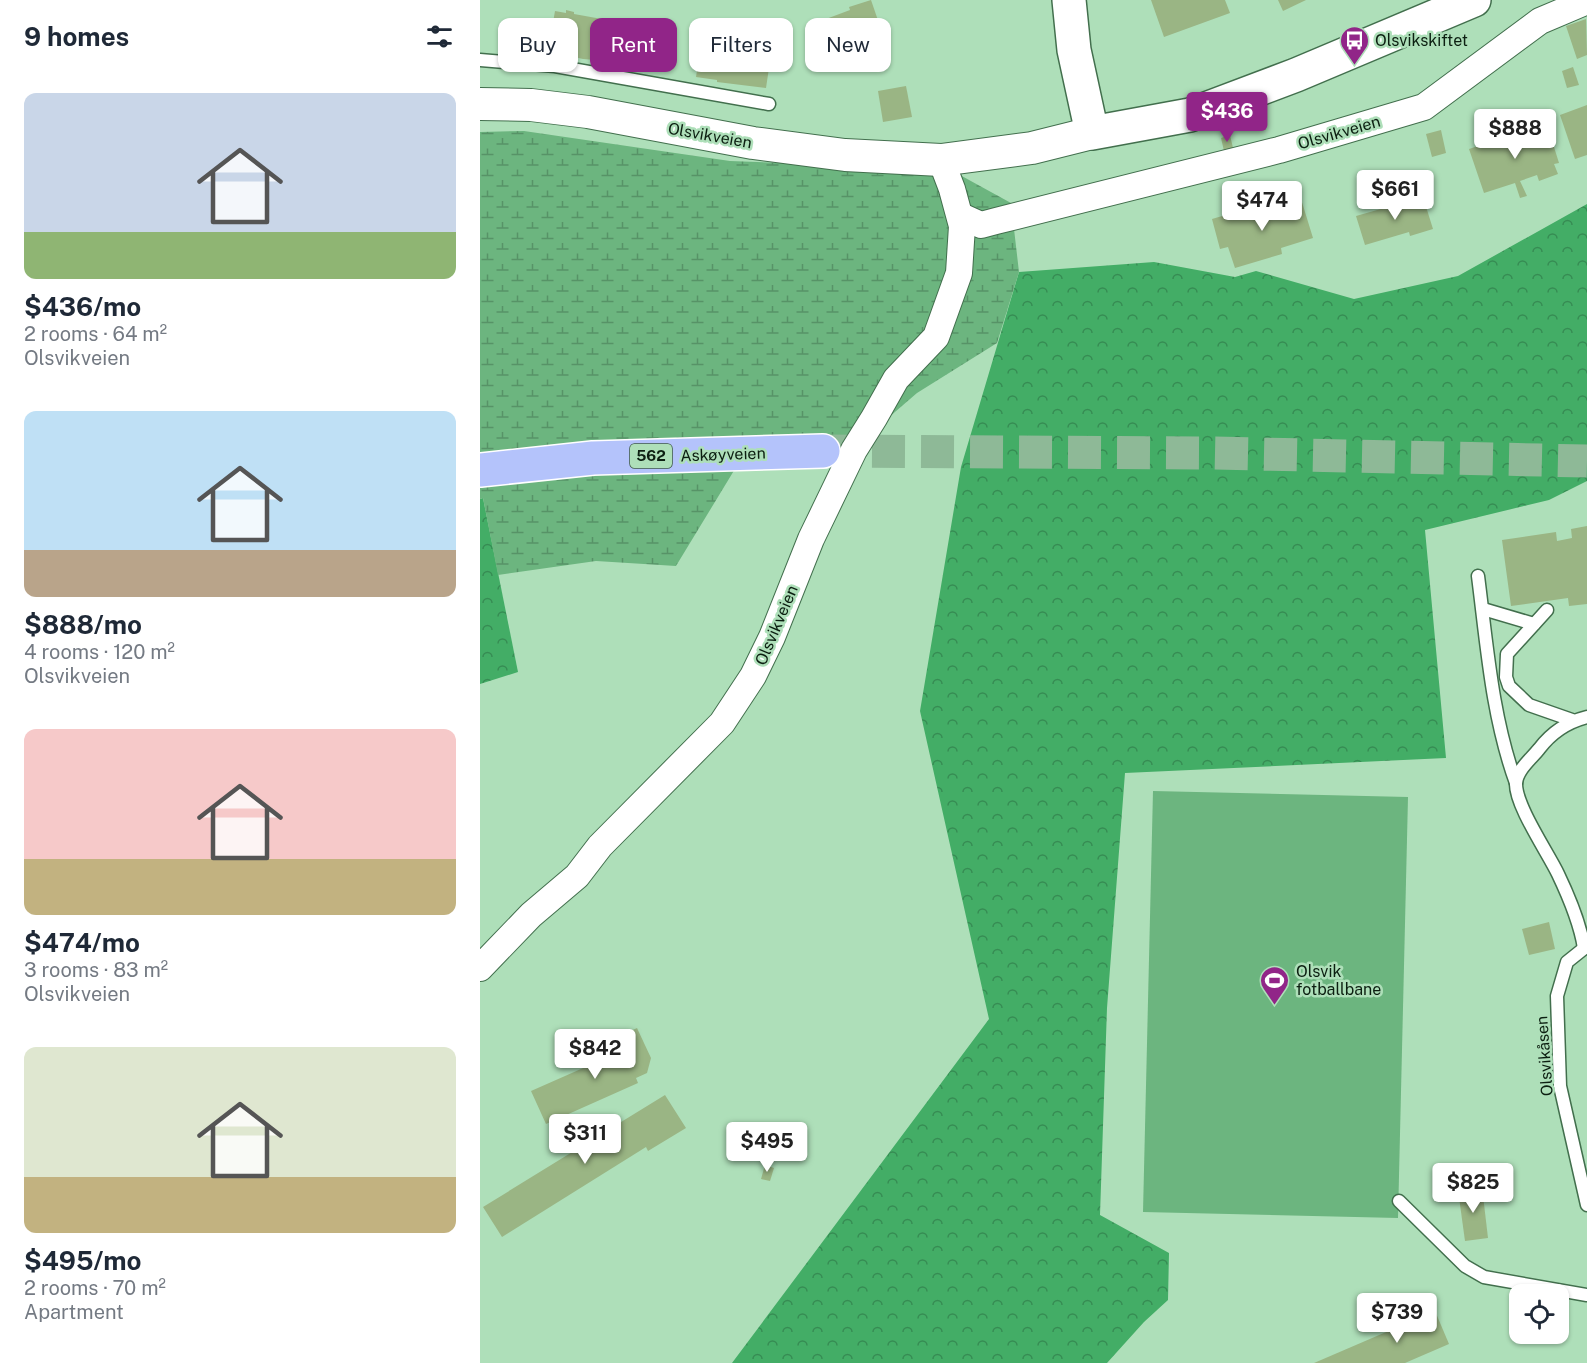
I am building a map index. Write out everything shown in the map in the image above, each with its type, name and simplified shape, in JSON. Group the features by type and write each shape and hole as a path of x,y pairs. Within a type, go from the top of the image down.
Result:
{"main road":[{"path":"1069,0 1074,50 1092,133 1190,115 1296,75 1474,0"},
{"name":"Askøyveien","path":"480,470 593,458 823,451"}],"street":[{"name":"Olsvikveien","path":"961,216 981,225 1279,150 1424,107 1540,21 1587,1"},
{"name":"Olsvikveien","path":"480,104 531,105 588,112 787,148 845,155 941,160 1032,148 1092,133"},
{"name":"Olsvikveien","path":"480,968 531,915 579,874 600,846 722,723 753,676 772,637 811,539 854,450 896,378 936,338 959,273 962,226 961,216 941,160"}],"lane":[{"path":"480,60 555,66 769,104"},
{"name":"Olsvikåsen","path":"1478,576 1497,722 1505,753 1519,799 1559,876 1585,947 1567,962 1557,996 1560,1086 1587,1205"},
{"path":"1483,609 1534,624"},
{"path":"1547,610 1508,654 1506,677 1509,686 1529,705 1572,720"},
{"path":"1516,784 1518,774 1545,741 1572,720 1587,717"},
{"path":"1399,1201 1465,1266 1484,1277 1587,1295"}],"green space":[{"path":"524,131 730,161 949,169 1011,203 1019,272 997,343 917,393 852,449 738,464 676,566 596,561 498,575 483,498 480,499 480,132"},
{"path":"1587,204 1587,481 1549,500 1425,530 1446,758 1125,773 1107,1008 1100,1215 1169,1253 1168,1300 1144,1322 1107,1363 732,1363 989,1019 920,711 961,467 1019,272 1154,262 1235,277 1256,271 1354,299 1458,276"},
{"path":"483,498 518,672 480,684 480,499"},
{"name":"Olsvik fotballbane","path":"1153,791 1408,797 1398,1218 1143,1212"}],"building":[{"path":"871,0 877,18 829,18 850,10 849,7"},
{"path":"1151,0 1225,0 1230,13 1164,37"},
{"path":"1278,0 1306,0 1283,11"},
{"path":"566,10 574,14 596,18 590,18 590,60 578,58 578,18 554,18 555,11 566,13"},
{"path":"1586,19 1587,55 1577,59 1566,26"},
{"path":"1573,67 1579,85 1567,88 1562,71"},
{"path":"697,72 768,72 766,88 696,77"},
{"path":"906,86 912,117 883,122 878,91"},
{"path":"1587,105 1587,155 1575,159 1560,115"},
{"path":"1532,128 1535,136 1549,131 1559,163 1554,164 1558,174 1539,181 1537,175 1520,181 1527,196 1520,198 1515,183 1484,193 1469,149"},
{"path":"1441,130 1446,153 1432,157 1426,134"},
{"path":"1230,135 1233,148 1224,151 1221,138"},
{"path":"1423,197 1433,229 1410,236 1409,232 1365,245 1356,216"},
{"path":"1301,199 1313,238 1281,248 1282,254 1235,268 1228,247 1220,249 1212,219 1239,211 1240,217"},
{"path":"1587,526 1587,604 1569,606 1568,598 1511,606 1502,540 1556,532 1557,541 1572,538 1571,529"},
{"path":"1549,922 1555,949 1529,955 1522,929"},
{"path":"637,1028 651,1058 647,1073 636,1078 638,1083 546,1124 531,1091 624,1050 618,1037"},
{"path":"665,1095 686,1128 648,1151 646,1147 502,1237 483,1207"},
{"path":"765,1165 774,1168 770,1181 761,1179"},
{"path":"1482,1187 1488,1238 1465,1241 1458,1190"},
{"path":"1435,1311 1449,1344 1405,1363 1314,1363"}],"tunnel":[{"path":"823,451 1210,453 1587,461"}],"place":[{"name":"Olsvikskiftet","path":"1354,66"},
{"name":"Olsvik fotballbane","path":"1275,1006"}]}
